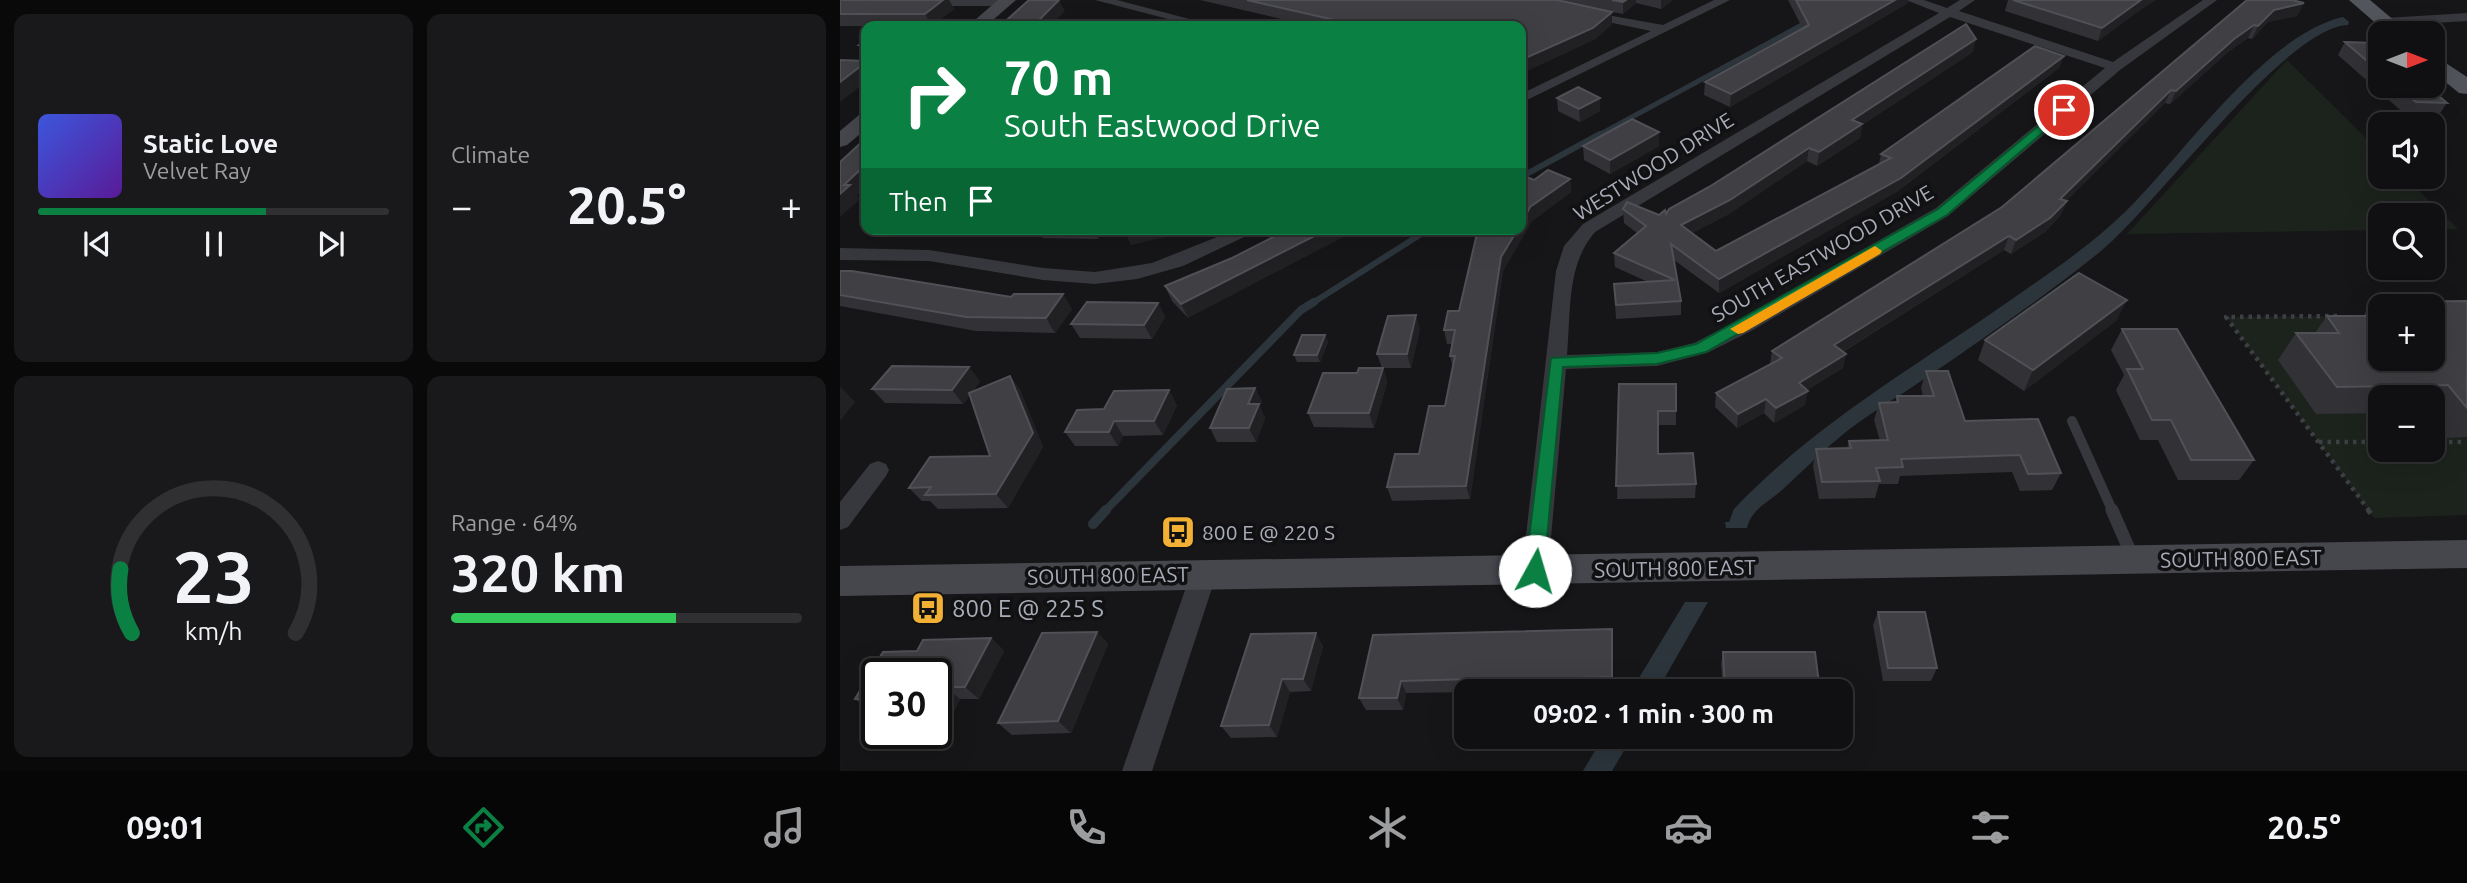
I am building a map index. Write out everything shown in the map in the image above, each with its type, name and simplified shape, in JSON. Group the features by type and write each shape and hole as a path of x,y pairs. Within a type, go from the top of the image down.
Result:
{"main road":[{"path":"2358,0 2384,21"},
{"path":"982,21 1007,1"},
{"path":"2445,71 2467,89"},
{"path":"841,139 861,123"},
{"name":"SOUTH 800 EAST","path":"840,581 2467,554"}],"street":[{"path":"1101,0 1189,21"},
{"path":"1526,97 1724,0"},
{"path":"1912,0 2115,67"},
{"name":"WESTWOOD DRIVE","path":"1535,571 1568,255 1589,228 1969,0"},
{"name":"SOUTH EASTWOOD DRIVE","path":"1556,362 1657,359 1700,348 1744,326 1942,212 2115,67 2211,0"},
{"path":"909,2 1007,1"},
{"path":"1573,10 1663,29"},
{"path":"2440,21 2467,17"},
{"path":"840,254 927,254 1049,275 1097,278 1129,274 1196,257 1240,235"},
{"path":"840,520 878,470"},
{"path":"1137,771 1204,573"}],"lane":[{"path":"2072,421 2134,560"}],"path":[{"path":"2338,316 2226,317 2374,518"},
{"path":"2445,442 2465,441"},
{"path":"2318,442 2368,442"}],"shaded area":[{"path":"2343,17 2349,22 2348,25 2322,33 2291,55 2257,85 2101,251 2014,317 1851,428 1757,511 1747,528 1726,528 1725,522 1729,522 1734,509 1801,447 1874,392 2077,253 2125,212 2255,71 2284,47 2314,28"},
{"path":"2287,60 2368,140 2368,189 2417,189 2432,203 2368,203 2368,230 2127,234"},
{"path":"2445,216 2458,229 2445,230"},
{"path":"2368,316 2368,371 2445,371 2445,343 2467,316 2467,515 2374,518 2226,317"},
{"path":"1685,602 1708,602 1664,679 1638,679"},
{"path":"1596,749 1625,749 1612,771 1583,771"}],"building":[{"path":"840,0 943,0 925,14 840,14"},
{"path":"1029,0 1059,0 1038,21 1006,21"},
{"path":"1247,0 1557,0 1612,12 1593,28 1526,58 1526,21 1339,21"},
{"path":"1796,0 1895,0 1731,94 1705,82 1809,25"},
{"path":"2013,0 2141,0 2102,28"},
{"path":"2247,0 2292,0 2304,3 2274,10 2258,26 2254,25 2234,39 2176,91 2171,90 2060,199 2067,201 2050,218 2016,240 2009,236 1834,345 1846,354 1799,383 1808,391 1776,408 1766,399 1738,414 1716,393 1782,358 1772,351 2002,207"},
{"path":"1966,24 1976,39 1852,120 1862,124 1819,152 1809,148 1730,200 1681,225 1716,251 1891,158 1881,154 2035,46 2064,56 1901,178 1719,279 1671,244 1681,301 1616,305 1614,284 1675,280 1614,253 1646,226 1623,209 1627,202 1659,215 1665,210 1666,214 1669,209 1709,187"},
{"path":"2345,42 2368,43 2368,62"},
{"path":"840,60 861,61 861,66 840,82"},
{"path":"1578,87 1600,98 1579,109 1557,98"},
{"path":"2411,98 2441,98 2447,103 2416,102"},
{"path":"1632,119 1659,132 1610,160 1583,146"},
{"path":"861,143 861,169 844,185 850,185 840,194 840,162"},
{"path":"1548,170 1570,179 1530,207 1526,215 1526,177 1534,180"},
{"path":"1277,235 1316,235 1181,304 1165,286 1232,258"},
{"path":"1477,235 1514,235 1501,257 1466,486 1387,487 1395,454 1419,454 1429,406 1445,406 1455,356 1450,356 1455,330 1444,330 1448,311 1459,311"},
{"path":"840,271 1011,297 1014,294 1063,294 1046,318 966,317 840,295"},
{"path":"2079,273 2127,300 2033,370 1985,340"},
{"path":"2445,301 2467,301 2467,408 2448,385 2337,387 2296,333 2339,333 2327,316 2368,316 2368,371 2445,371"},
{"path":"1087,302 1158,303 1144,325 1071,324"},
{"path":"1416,315 1407,354 1377,354 1388,316"},
{"path":"2122,329 2177,329 2254,460 2191,460 2171,420 2152,420 2127,369 2143,369"},
{"path":"1302,335 1325,335 1317,355 1294,355"},
{"path":"892,366 969,367 952,390 872,389"},
{"path":"1359,368 1383,368 1369,413 1308,413 1323,373 1357,373"},
{"path":"1926,371 1948,371 1965,421 2038,419 2061,473 2028,474 2020,455 1901,459 1903,467 1876,468 1880,481 1822,482 1816,449 1851,448 1849,441 1888,440 1879,403 1898,402 1897,396 1934,396"},
{"path":"1010,376 1033,433 996,494 925,495 931,487 909,488 930,457 990,456 969,393"},
{"path":"1619,384 1676,384 1676,411 1658,411 1658,454 1693,453 1696,484 1616,486"},
{"path":"1255,388 1248,404 1259,404 1249,428 1210,428 1227,389"},
{"path":"1169,390 1154,421 1114,421 1109,432 1065,432 1077,410 1104,409 1114,391"},
{"path":"1878,612 1925,612 1937,668 1888,668"},
{"path":"1612,629 1612,677 1401,681 1397,698 1359,698 1373,635"},
{"path":"1097,632 1058,721 998,723 1042,633"},
{"path":"1316,633 1303,679 1282,679 1269,725 1221,726 1251,634"},
{"path":"991,638 965,687 952,687 952,658 879,658 883,652 917,651 923,640"},
{"path":"1723,652 1815,652 1818,679 1724,679"},
{"path":"861,689 861,700 855,699"}],"waterway":[{"path":"1597,136 1811,20"},
{"path":"1526,174 1600,134"},
{"path":"1311,304 1420,235"},
{"path":"1104,512 1301,310 1314,302"},
{"path":"1093,524 1106,510"}],"slow traffic":[{"path":"1738,329 1875,251"}],"place":[{"name":"800 E @ 220 S","path":"1178,532"},
{"name":"800 E @ 225 S","path":"928,608"}],"route":[{"path":"1535,571 1556,362 1657,359 1700,348 1744,326 1942,212 2064,110"}]}
